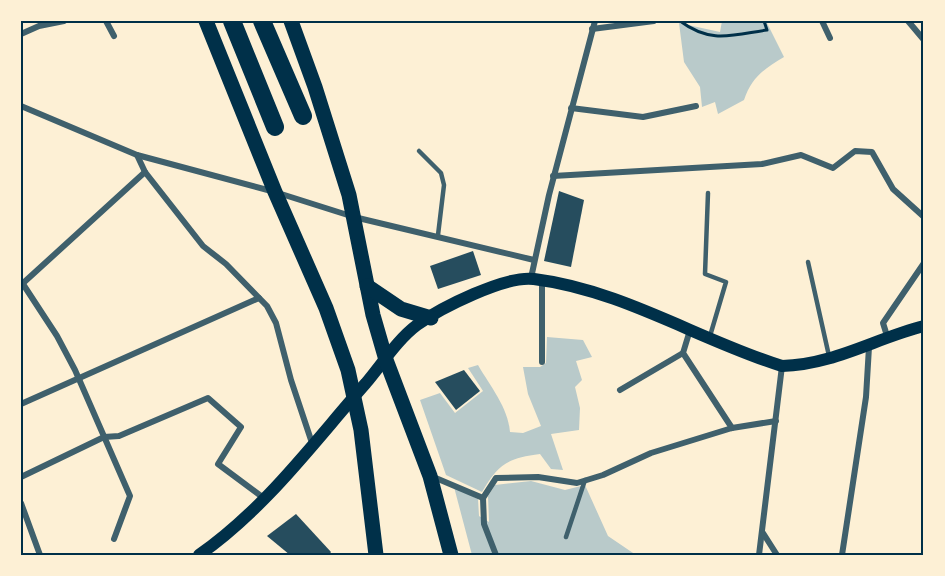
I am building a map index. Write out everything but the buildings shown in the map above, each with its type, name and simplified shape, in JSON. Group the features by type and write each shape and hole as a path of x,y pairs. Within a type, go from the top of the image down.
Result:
{"highway":[{"path":"232,21 275,127"},
{"path":"262,21 303,116"}],"main road":[{"path":"206,21 275,192 338,338 354,396 376,555"},
{"path":"291,21 334,145 354,217 367,286 386,360 430,476 451,555"},
{"path":"199,555 226,536 265,499 313,447 354,396 417,325 493,286 536,279 596,292 782,366 802,366 829,359 924,327"},
{"path":"367,286 401,309 431,318"}],"street":[{"path":"21,34 39,26 64,21"},
{"path":"106,21 114,36"},
{"path":"542,362 534,260 595,21"},
{"path":"592,29 654,21"},
{"path":"822,21 830,38"},
{"path":"908,21 924,40"},
{"path":"21,106 137,155 275,192 354,217 438,235 534,260"},
{"path":"571,108 643,117 696,106"},
{"path":"554,176 762,164 801,155 833,168 855,151 872,152 893,189 924,217"},
{"path":"137,155 145,172 203,246 226,264 259,298 276,322 291,380 313,447"},
{"path":"114,540 130,496 79,378 57,336 22,283 145,172"},
{"path":"888,339 883,323 924,263"},
{"path":"21,404 259,298"},
{"path":"620,390 684,353 690,330"},
{"path":"842,555 866,397 869,347"},
{"path":"684,353 732,428"},
{"path":"759,555 782,366"},
{"path":"21,477 104,437 119,436 208,398 241,427 218,464 265,499"},
{"path":"496,555 484,524 483,498 496,478 538,477 577,483 651,453 732,428 776,421"},
{"path":"430,476 483,498"},
{"path":"21,503 40,555"},
{"path":"763,533 777,555"}],"lane":[{"path":"419,151 441,173 438,235"},
{"path":"708,193 705,274 726,282 710,339"},
{"path":"808,262 829,359"},
{"path":"566,537 585,480"}],"path":[{"path":"680,21 696,33 716,38 767,30 764,21"}],"shaded area":[{"path":"722,21 772,21 767,23 784,57 760,74 751,85 744,100 718,114 715,102 702,107 700,87 684,62 679,23 720,32"},
{"path":"547,337 583,340 592,357 576,361 582,380 575,387 580,408 579,430 551,434 563,470 551,469 540,454 519,458 499,469 482,492 446,475 420,400 440,393 455,413 483,391 468,368 478,365 502,405 510,432 523,433 541,426 528,394 523,367 540,367 546,363"},
{"path":"531,481 565,490 585,485 608,536 636,555 472,555 454,487 478,499 479,516 489,522 488,496 495,485"}]}
